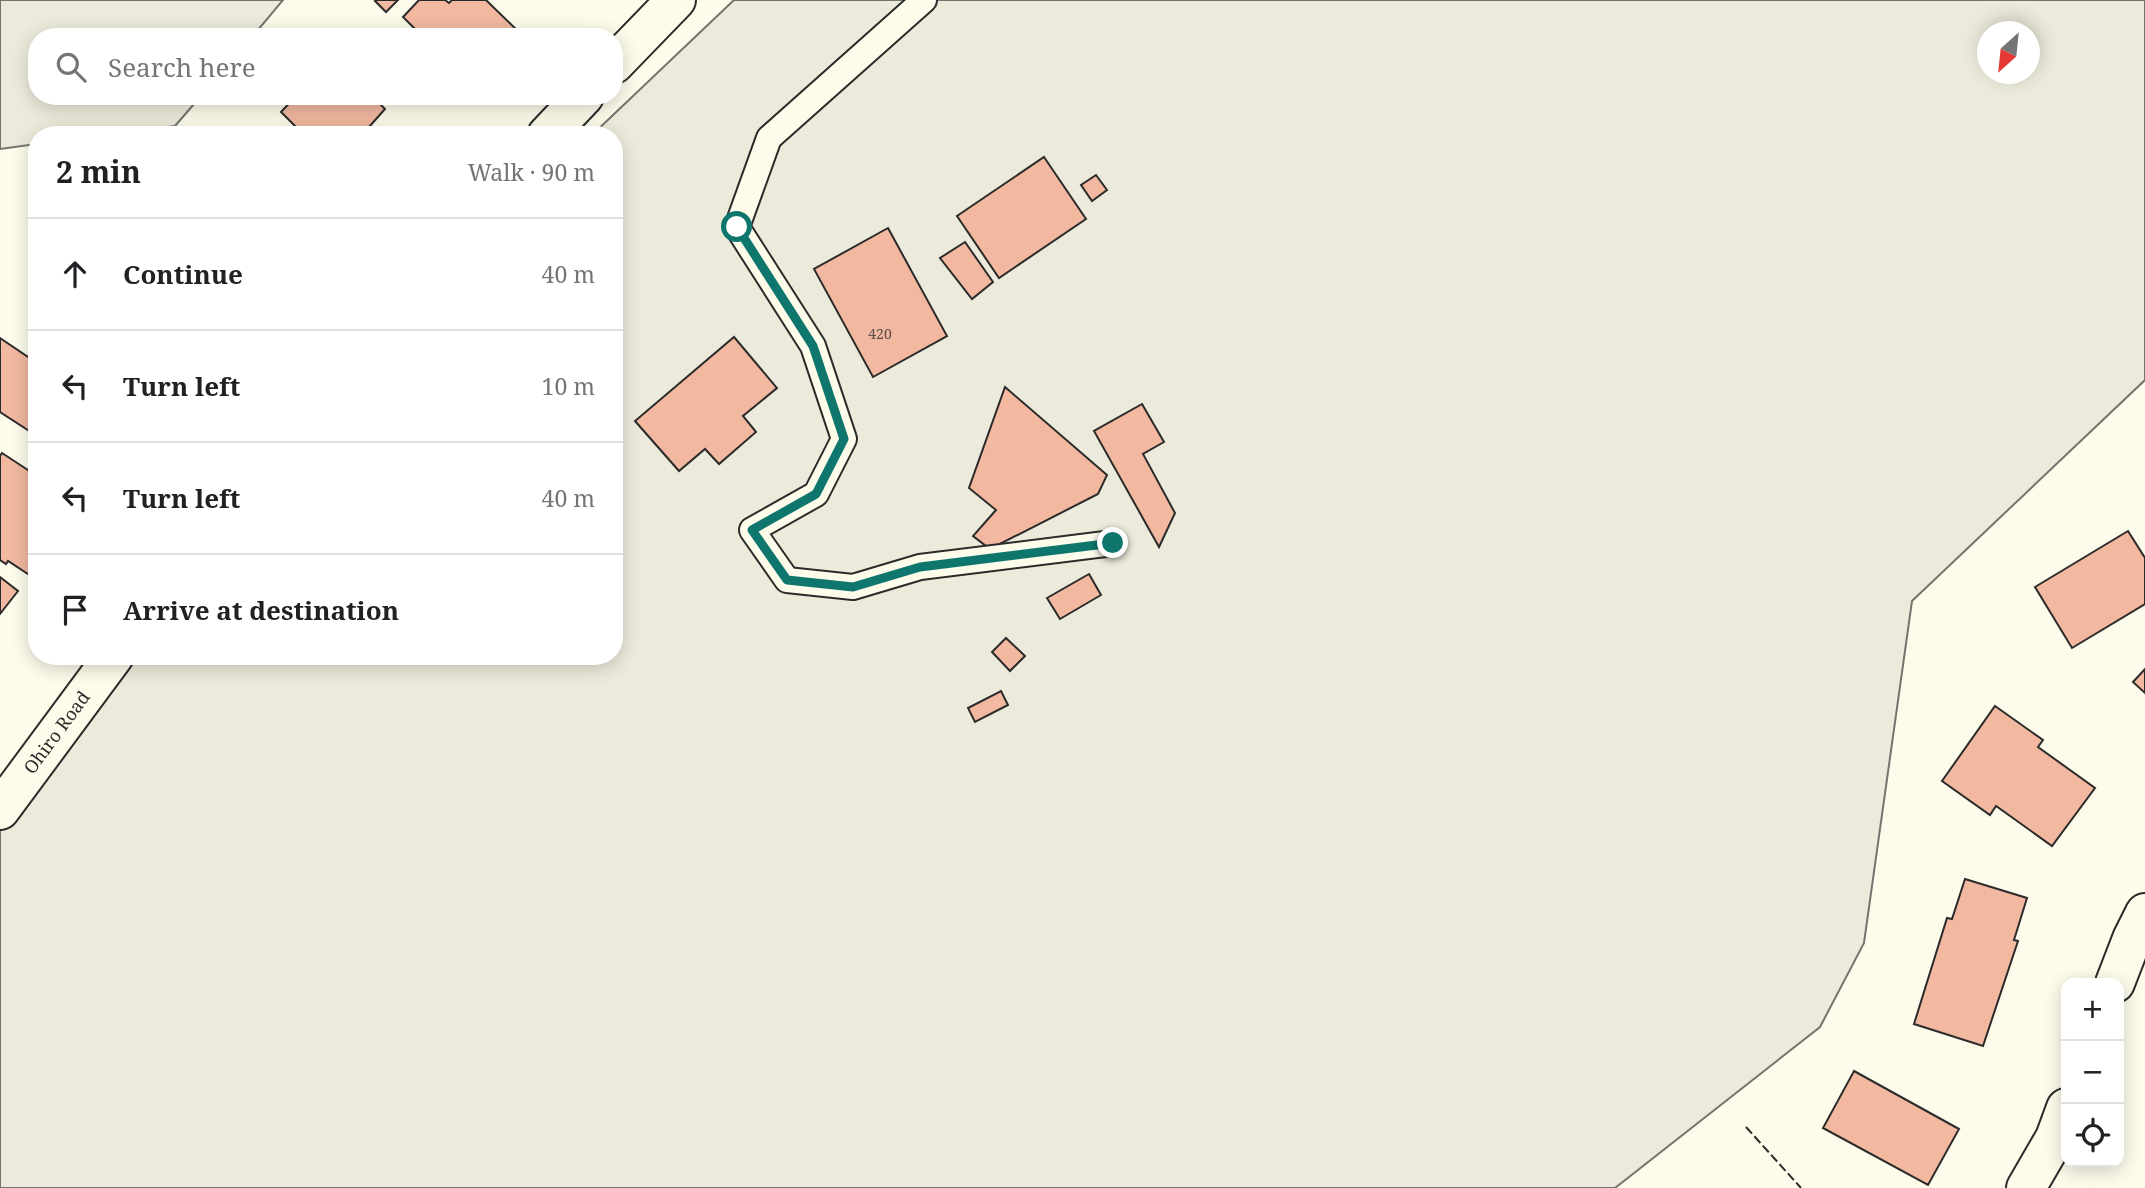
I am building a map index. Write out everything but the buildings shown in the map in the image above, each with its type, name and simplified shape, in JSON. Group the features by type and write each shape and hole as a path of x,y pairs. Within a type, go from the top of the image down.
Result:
{"street":[{"path":"623,55 676,0"},
{"path":"556,126 575,105"},
{"name":"Ohiro Road","path":"0,810 107,665"},
{"path":"2117,978 2145,914"},
{"path":"2026,1188 2055,1138 2061,1122"}],"lane":[{"path":"924,0 769,138 737,227 813,346 844,439 816,494 752,530 787,580 853,587 920,567 1113,543"}],"shaded area":[{"path":"0,0 283,0 260,28 28,28 28,105 193,105 175,126 28,126 28,145 0,149"},
{"path":"734,0 2145,0 2145,380 1912,601 1864,943 1820,1027 1615,1188 0,1188 0,827 120,665 623,665 623,126 601,126"}],"fence":[{"path":"1746,1127 1801,1188"}],"route":[{"path":"737,227 813,346 844,439 816,494 752,530 787,580 853,587 920,567 1113,543"}]}
